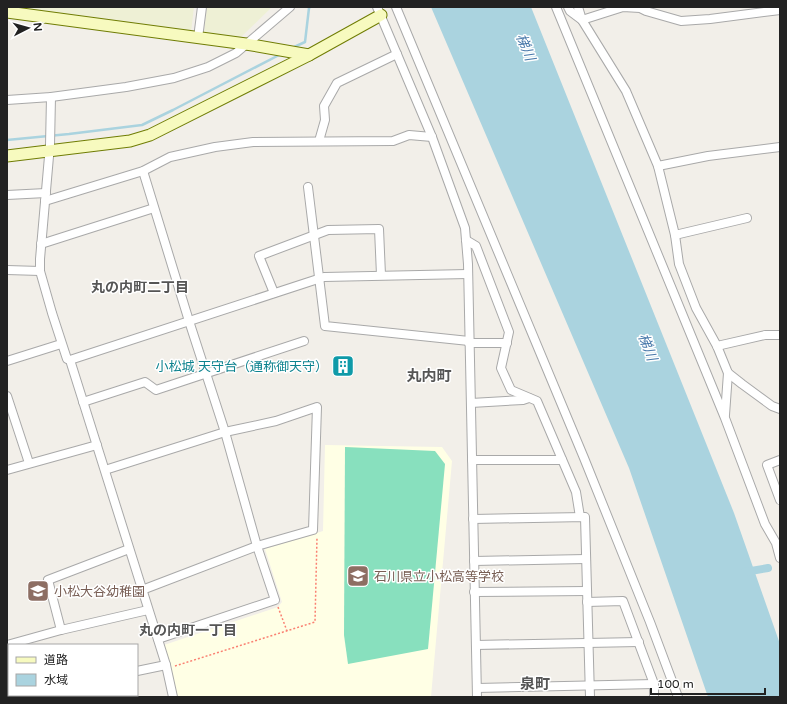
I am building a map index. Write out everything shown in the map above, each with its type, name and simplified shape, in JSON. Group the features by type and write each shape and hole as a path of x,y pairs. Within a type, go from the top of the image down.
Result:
{"street":[{"path":"198,38 202,7"},
{"path":"7,100 51,97 174,78 208,68 236,53 290,7"},
{"path":"396,7 587,465 650,622 678,697"},
{"path":"556,7 724,418 765,524 776,543 780,558"},
{"path":"568,7 570,11 582,20"},
{"path":"578,7 582,20 626,91 658,166 675,235 679,264 696,308 717,346 728,373 724,418"},
{"path":"582,20 623,7 640,7 646,11 681,21 780,10"},
{"path":"7,156 50,148 130,141 150,135 309,55 379,11 432,137 465,228 468,274 477,697"},
{"path":"7,12 246,44 309,55"},
{"path":"319,141 325,120 324,106 337,84 397,54"},
{"path":"51,97 50,148 40,271 61,344 66,359 70,360 84,402 158,639 173,697"},
{"path":"7,195 46,197 143,171 170,157 216,147 253,142 393,141 409,135 432,137"},
{"path":"658,166 708,156 780,147"},
{"path":"143,171 225,432 258,546 276,600 158,639"},
{"path":"308,186 325,326 469,342 507,343"},
{"path":"41,244 154,208"},
{"path":"675,235 747,218"},
{"path":"274,293 260,256 328,230 379,229 381,275"},
{"path":"466,240 476,246 509,332 501,368 511,390 536,401 576,492 580,517"},
{"path":"7,270 40,271"},
{"path":"70,360 324,276 468,274"},
{"path":"717,346 766,334 780,335"},
{"path":"84,402 145,382 156,390 304,341"},
{"path":"7,361 61,344"},
{"path":"728,373 772,406 780,409"},
{"path":"7,396 30,463"},
{"path":"470,404 523,400 529,398"},
{"path":"105,470 225,432 276,421 317,406 314,530 258,546 142,590"},
{"path":"7,470 97,445"},
{"path":"472,460 562,460"},
{"path":"780,460 767,465 780,500"},
{"path":"473,519 585,517 590,697"},
{"path":"61,630 48,580 129,549"},
{"path":"474,561 586,559"},
{"path":"474,592 587,591"},
{"path":"587,602 623,601 654,684 654,697"},
{"path":"11,644 61,630 148,610"},
{"path":"476,646 639,642"},
{"path":"138,671 166,667"},
{"path":"477,688 654,684"}],"path":[{"path":"166,667 315,622 317,534 314,530"},
{"path":"276,600 287,631"}],"shaded area":[{"path":"7,7 194,7 191,32"},
{"path":"207,7 272,7 241,37 204,33"},
{"name":"石川県立小松高等学校","path":"325,445 442,447 452,461 431,697 174,697 158,647 278,607 282,602 265,549 323,531"}],"green space":[{"path":"345,447 435,451 445,464 428,649 348,664 344,635"}],"water":[{"name":"梯川","path":"431,7 531,7 734,513 780,644 780,697 708,697 629,468"}],"waterway":[{"path":"292,48 305,42 310,7"},
{"path":"7,140 142,125 281,54"},
{"path":"745,572 768,568"}],"place":[{"name":"小松城 天守台（通称御天守）","path":"343,366"},
{"name":"石川県立小松高等学校","path":"358,576"},
{"name":"小松大谷幼稚園","path":"38,591"}],"district":[{"name":"丸の内町二丁目","path":"140,287"},
{"name":"丸内町","path":"429,376"},
{"name":"丸の内町一丁目","path":"188,630"},
{"name":"泉町","path":"535,684"}]}
